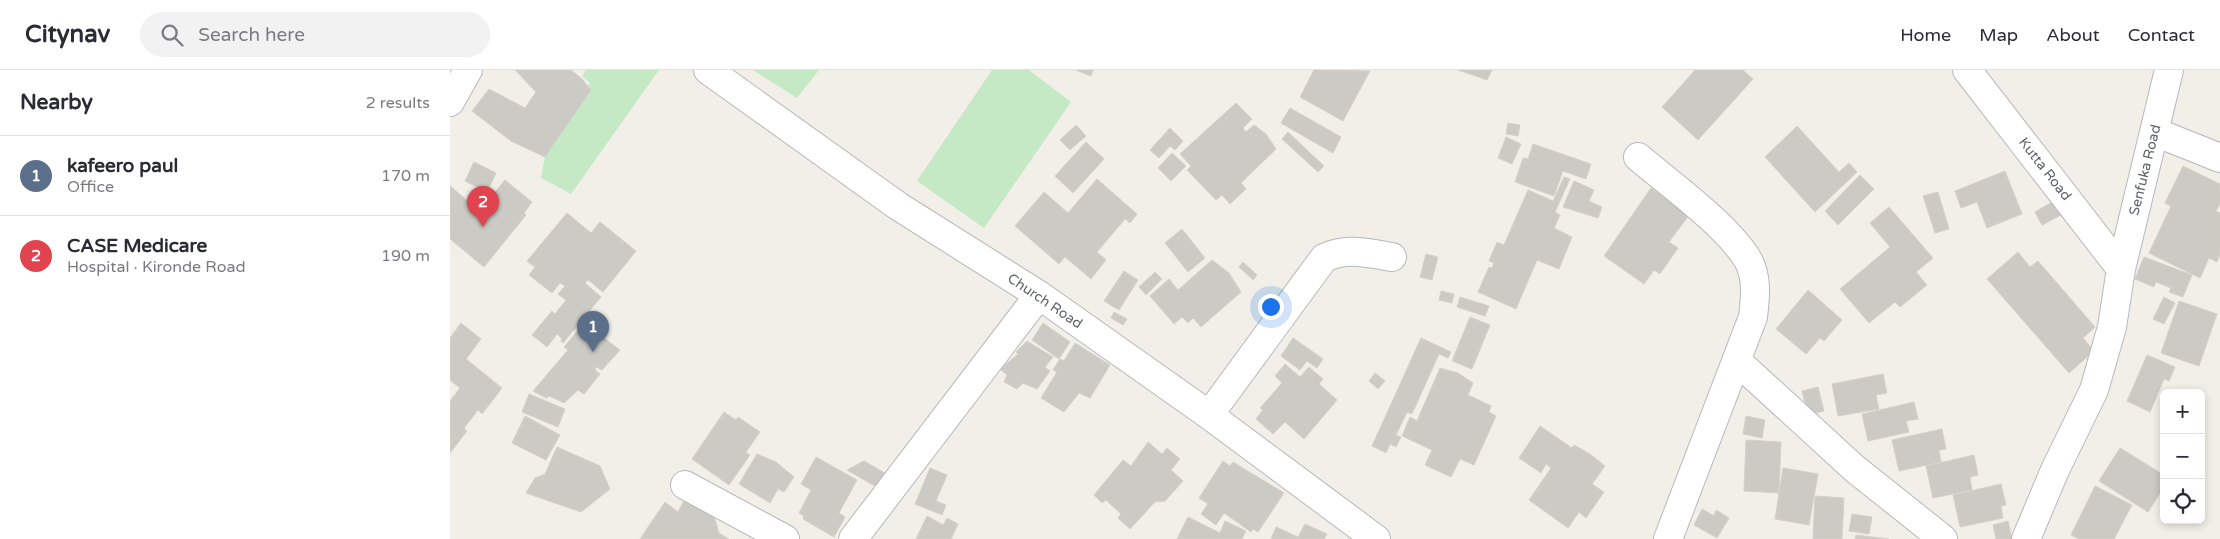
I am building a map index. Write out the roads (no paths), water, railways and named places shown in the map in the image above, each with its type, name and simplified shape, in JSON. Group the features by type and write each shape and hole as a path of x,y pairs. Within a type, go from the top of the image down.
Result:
{"street":[{"path":"450,102 468,70"},
{"name":"Kutta Road","path":"1968,70 2121,269"},
{"name":"Senfuka Road","path":"2026,539 2055,470 2094,390 2112,327 2121,269 2169,70"},
{"name":"Church Road","path":"712,71 898,206 1039,296 1209,415 1376,539"},
{"path":"2155,132 2220,158"},
{"path":"1638,157 1730,236 1749,262 1756,289 1753,317 1668,539"},
{"path":"1209,415 1324,258 1335,252 1351,250 1392,257"},
{"path":"853,539 1039,296"},
{"path":"1737,361 1855,469 1943,539"},
{"path":"685,486 785,539"}],"place":[{"name":"CASE Medicare","path":"483,227"},
{"name":"kafeero paul","path":"593,352"}]}
